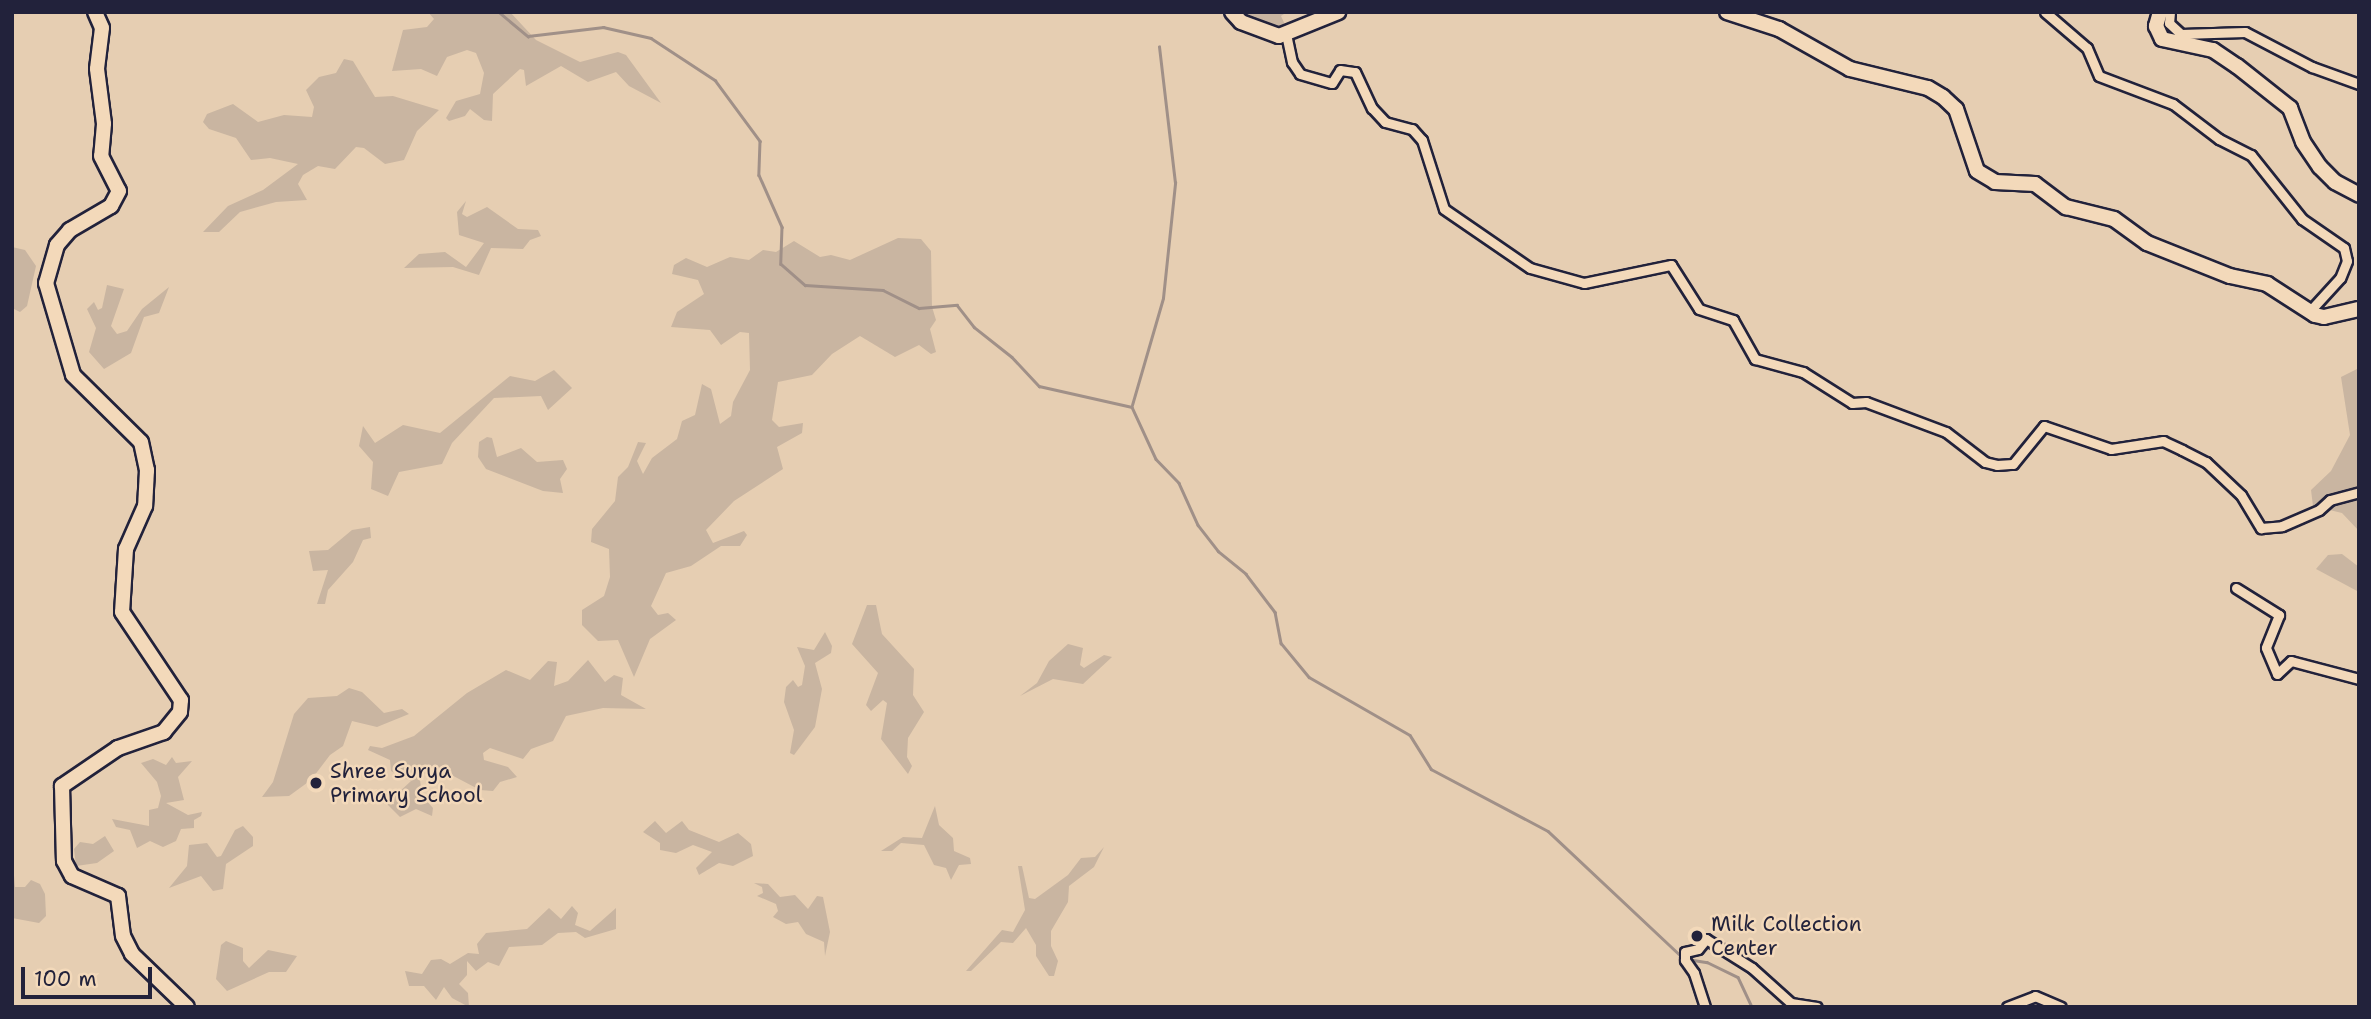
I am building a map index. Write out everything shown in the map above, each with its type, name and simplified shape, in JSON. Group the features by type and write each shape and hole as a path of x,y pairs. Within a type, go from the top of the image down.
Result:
{"main road":[{"path":"95,12 102,28 97,69 104,124 101,156 119,191 111,206 70,230 57,245 46,283 73,375 141,442 147,470 145,506 128,539 121,612 181,701 180,712 164,732 118,748 62,786 64,861 72,876 118,896 123,936 132,954 187,1007"},
{"path":"1232,12 1241,22 1272,35 1286,34 1338,12"},
{"path":"1727,12 1779,29 1850,69 1928,88 1943,97 1956,109 1970,160 1984,177 2035,184 2066,206 2114,219 2147,243 2230,276 2267,284 2309,312 2324,317 2359,309"},
{"path":"2160,12 2157,26 2162,39 2213,50 2236,65 2290,108 2308,150 2320,167 2335,182 2359,195"}],"street":[{"path":"2045,12 2087,48 2099,76 2173,104 2219,139 2251,155 2302,219 2344,248 2347,261 2340,278 2309,312"},
{"path":"2170,12 2169,23 2181,33 2245,33 2312,67 2359,84"},
{"path":"1286,34 1292,62 1300,74 1332,83 1340,71 1355,72 1372,108 1385,122 1412,129 1422,140 1444,209 1530,268 1584,283 1671,265 1699,309 1733,320 1755,359 1803,372 1852,403 1876,405 1945,432 1985,462 1997,465 2013,464 2045,426 2111,449 2163,441 2206,462 2241,495 2261,527 2282,526 2319,510 2330,499 2359,492"},
{"path":"2235,588 2279,615 2266,648 2277,674 2291,662 2359,678"},
{"path":"1705,1007 1685,959 1685,952 1698,950 1706,939 1752,968 1791,1003 1817,1007"},
{"path":"2007,1007 2035,996 2061,1007"}],"shaded area":[{"path":"428,12 510,12 536,40 580,62 618,52 626,55 661,103 629,86 616,72 588,82 561,66 526,86 524,70 520,69 493,94 492,121 484,120 470,109 465,116 449,121 446,118 456,101 480,94 484,73 476,53 467,50 447,57 437,76 421,69 392,71 403,30 427,27 434,19"},
{"path":"1235,12 1287,12 1281,16 1286,27 1270,29"},
{"path":"344,59 353,61 375,97 393,96 439,110 417,131 404,160 385,164 364,148 356,147 335,169 318,166 303,175 298,184 307,200 276,202 240,212 219,232 203,232 228,206 263,190 298,164 270,158 251,160 236,138 209,129 203,122 207,114 233,104 258,122 284,115 312,117 314,107 306,90 319,77 336,73"},
{"path":"466,201 462,214 467,217 487,207 518,229 538,230 541,236 530,240 523,249 491,248 479,275 453,267 404,268 419,254 445,252 466,267 484,243 459,235 457,212"},
{"path":"898,238 921,239 931,251 932,307 936,320 930,329 936,352 931,354 919,345 895,357 860,336 832,354 812,375 778,382 772,420 779,427 803,423 802,433 777,447 783,469 734,501 706,530 713,543 744,531 747,535 740,546 721,546 691,566 666,573 651,606 658,615 668,613 676,620 650,639 634,677 618,640 598,641 582,625 582,610 604,596 610,577 609,549 591,542 592,529 615,501 618,477 628,467 638,442 646,443 637,461 643,474 652,458 677,439 682,421 695,415 702,384 711,389 720,424 731,416 733,402 750,370 749,333 740,332 721,345 710,330 671,327 677,312 704,294 698,280 672,274 674,265 686,258 707,267 730,257 749,260 763,250 776,252 794,241 820,257 831,255 850,260"},
{"path":"12,247 25,250 36,266 27,306 20,312 12,308"},
{"path":"107,285 124,289 111,326 117,334 127,331 142,309 169,287 159,313 144,317 131,353 104,369 89,352 96,328 87,309 94,302 98,310 102,308"},
{"path":"2359,368 2359,531 2342,513 2313,506 2311,490 2331,471 2350,435 2341,377"},
{"path":"554,370 572,388 548,410 541,396 494,398 452,443 442,464 399,472 388,496 371,489 373,462 359,446 363,426 375,443 403,425 440,433 510,376 535,381"},
{"path":"487,437 492,438 497,457 521,448 537,462 563,460 567,469 560,479 563,493 543,491 486,469 478,457 479,442"},
{"path":"370,527 371,538 363,540 353,562 328,590 325,604 317,604 328,570 313,571 309,551 328,550 352,530"},
{"path":"2342,554 2359,567 2359,592 2316,569 2328,555"},
{"path":"867,605 876,605 882,634 914,669 913,695 924,712 908,738 907,757 912,766 908,774 881,739 887,703 883,700 871,711 866,705 878,673 852,644"},
{"path":"825,632 832,646 831,653 815,663 822,689 815,727 794,755 790,753 794,730 784,702 786,687 793,680 798,687 802,685 805,666 797,647 814,650"},
{"path":"1068,644 1083,648 1080,665 1084,668 1104,655 1112,657 1083,684 1053,679 1020,696 1037,683 1049,661"},
{"path":"588,660 605,682 614,675 623,678 621,695 646,709 603,708 566,716 553,741 531,749 523,759 490,748 483,753 484,760 508,767 517,777 500,782 493,791 480,790 442,770 436,776 419,772 422,796 433,808 432,816 416,809 400,817 383,800 368,793 397,794 411,781 391,771 390,760 368,750 370,746 382,748 414,736 467,693 506,670 530,680 548,661 557,662 554,686 568,681"},
{"path":"349,688 362,692 384,713 402,709 409,714 377,727 352,721 343,746 330,755 311,780 289,796 262,797 273,782 294,714 308,698 337,696"},
{"path":"172,757 176,763 192,761 178,777 184,800 166,803 188,815 202,812 201,816 194,820 194,828 181,829 176,841 163,847 150,841 137,848 130,830 116,827 112,819 149,826 149,810 158,808 161,796 157,782 141,763 153,759 166,765"},
{"path":"935,806 939,825 953,838 954,851 970,858 971,864 959,865 951,880 946,868 934,865 924,845 901,843 892,851 881,851 903,837 922,838"},
{"path":"655,821 666,833 682,821 689,830 719,842 738,833 751,844 753,856 733,866 719,863 699,875 696,868 712,852 693,845 676,853 660,850 660,843 643,832"},
{"path":"243,826 253,837 253,846 226,864 223,889 213,891 201,876 169,888 187,866 189,845 207,843 217,857 221,856 235,830"},
{"path":"105,836 114,851 97,863 76,866 74,849 80,842 93,844"},
{"path":"1104,847 1094,867 1069,886 1068,902 1051,931 1051,946 1058,961 1054,976 1049,976 1036,956 1036,945 1026,928 1013,943 1001,942 971,971 966,971 1002,930 1013,932 1025,910 1018,866 1022,866 1029,898 1035,899 1068,875 1081,858 1095,857"},
{"path":"12,852 15,887 25,887 31,880 40,884 45,894 46,916 39,923 12,918"},
{"path":"754,883 768,884 780,897 795,895 808,909 817,896 823,897 830,932 825,956 824,942 806,934 798,922 786,924 773,917 778,911 776,904 757,896 763,893 762,887"},
{"path":"572,906 578,913 575,925 590,931 616,908 616,929 585,938 576,932 558,933 542,945 509,947 499,966 488,962 476,971 467,961 467,975 459,984 468,993 469,1007 452,998 444,987 436,1000 424,986 409,986 405,971 422,974 431,960 441,959 450,964 468,953 479,954 477,944 486,933 527,929 549,908 561,919"},
{"path":"226,941 243,948 243,961 249,968 268,950 297,956 286,972 269,972 227,991 216,979 221,945"}],"waterway":[{"path":"499,12 528,36 603,27 651,38 715,80 760,141 759,175 782,227 781,264 805,285 883,290 919,308 957,305 974,327 1012,357 1039,386 1132,407 1156,459 1179,483 1198,525 1218,551 1246,574 1275,612 1281,643 1309,677 1410,735 1431,769 1548,831 1682,957"},
{"path":"1132,405 1163,298 1175,183 1159,47"},
{"path":"1687,959 1707,962 1738,977 1752,1007"}],"place":[{"name":"Shree Surya Primary School","path":"316,783"},
{"name":"Milk Collection Center","path":"1697,936"}]}
